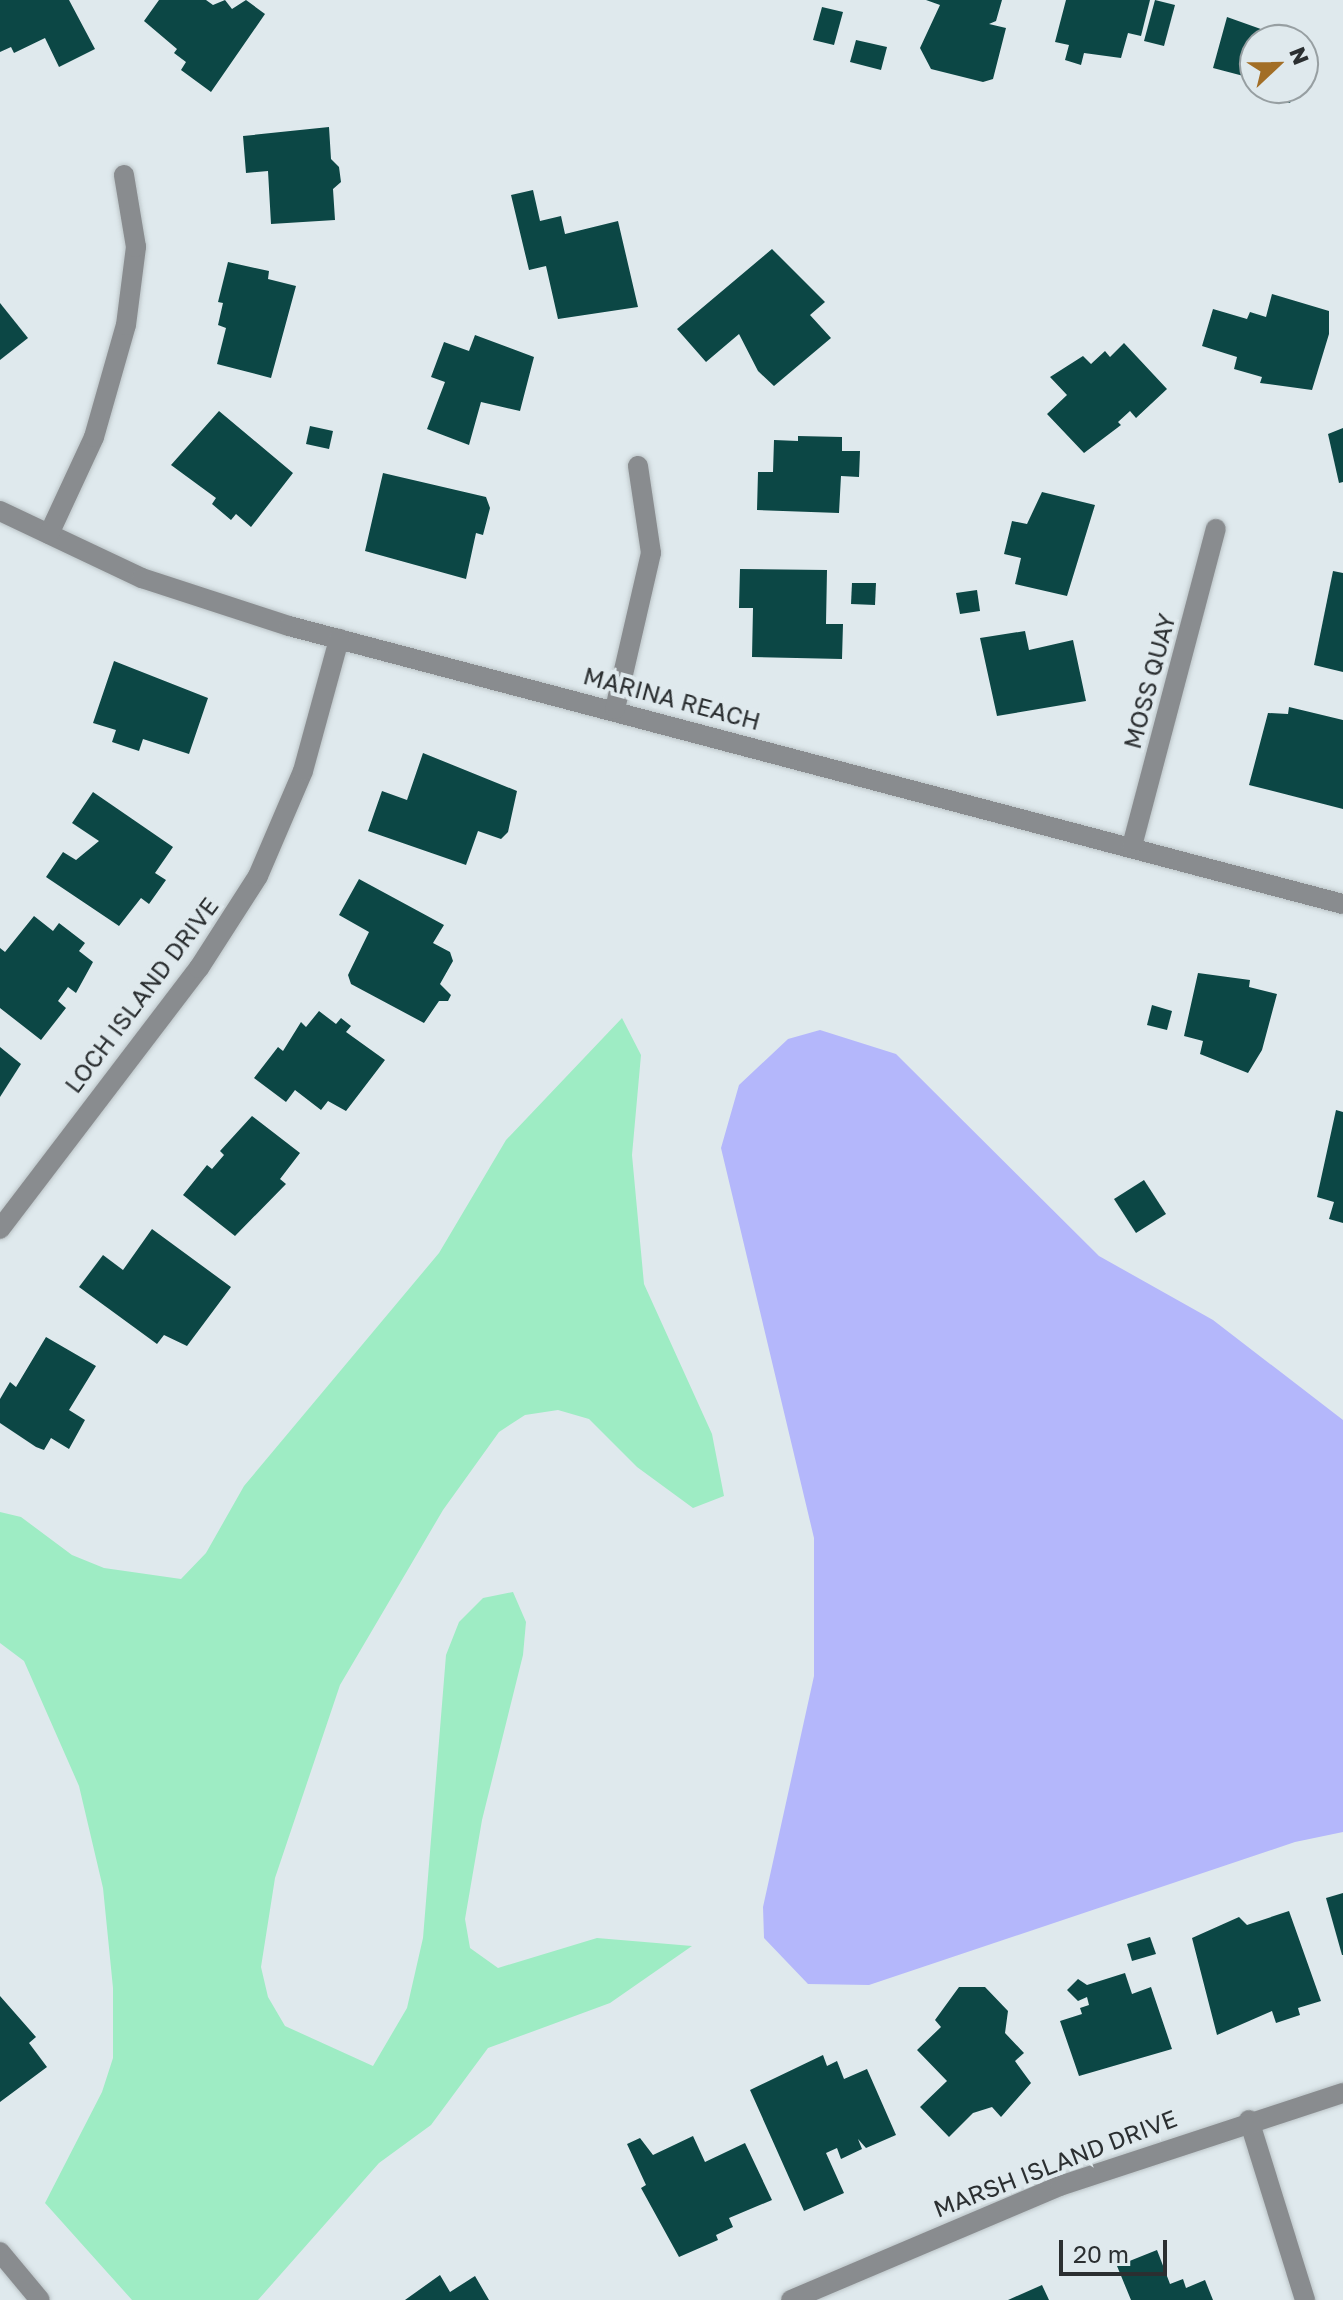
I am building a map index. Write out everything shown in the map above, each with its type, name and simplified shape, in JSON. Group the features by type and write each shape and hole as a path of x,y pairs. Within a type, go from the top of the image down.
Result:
{"street":[{"path":"49,534 94,437 126,325 136,247 124,175"},
{"path":"615,709 651,553 638,466"},
{"name":"MARINA REACH","path":"0,511 181,592 339,639 615,709 1343,904"},
{"name":"MOSS QUAY","path":"1132,846 1216,529"},
{"name":"LOCH ISLAND DRIVE","path":"0,1229 199,968 251,888 303,771 339,639"},
{"name":"MARSH ISLAND DRIVE","path":"791,2300 1060,2186 1249,2120 1343,2093"},
{"path":"1249,2120 1305,2300"},
{"path":"0,2252 40,2300"}],"green space":[{"path":"622,1018 641,1055 632,1155 644,1284 712,1434 724,1496 693,1508 637,1467 589,1419 558,1410 525,1415 499,1432 443,1510 340,1685 275,1878 261,1967 268,1997 285,2026 373,2066 407,2008 423,1938 446,1655 459,1622 483,1598 513,1592 526,1622 523,1655 482,1820 465,1919 470,1948 498,1968 597,1938 692,1946 610,2003 488,2048 431,2125 379,2163 258,2300 132,2300 45,2203 102,2092 113,2058 113,1988 103,1888 79,1786 24,1661 0,1643 0,1512 21,1517 72,1555 104,1568 181,1579 206,1553 244,1486 439,1253 506,1140"}],"water":[{"path":"820,1030 896,1054 1099,1256 1213,1320 1343,1420 1343,1832 1295,1842 869,1985 808,1984 764,1938 763,1907 814,1676 814,1538 721,1148 739,1085 788,1039"}],"building":[{"path":"0,0 69,0 95,49 59,67 45,38 14,53 11,47 0,52"},
{"path":"159,0 206,0 213,5 225,0 232,9 246,0 265,14 211,92 181,70 186,62 174,53 177,49 144,21"},
{"path":"926,0 1002,0 996,21 989,24 1006,28 993,79 983,82 931,69 920,48 940,5"},
{"path":"1066,0 1150,0 1141,36 1128,33 1121,58 1084,53 1081,65 1065,60 1069,45 1055,42"},
{"path":"1155,0 1175,5 1164,46 1144,41"},
{"path":"822,7 843,12 834,45 813,40"},
{"path":"1227,17 1247,24 1239,24 1239,75 1213,68"},
{"path":"856,40 887,47 881,70 850,62"},
{"path":"329,127 331,159 339,167 341,182 333,189 335,220 271,224 268,171 246,173 243,136"},
{"path":"533,190 540,221 561,216 565,234 618,221 638,307 558,319 546,266 529,270 511,195"},
{"path":"772,249 825,302 810,315 831,338 774,386 758,371 739,334 706,362 677,329"},
{"path":"228,262 269,271 268,279 296,286 271,378 217,364 226,328 218,325 223,303 218,302"},
{"path":"1272,294 1329,311 1329,334 1312,390 1260,383 1262,377 1234,369 1237,357 1202,346 1213,309 1247,319 1250,312 1266,317"},
{"path":"0,303 28,338 0,360"},
{"path":"475,335 534,357 520,411 481,402 469,445 427,429 445,382 431,377 444,342 469,351"},
{"path":"1124,343 1167,389 1136,418 1130,411 1118,422 1121,425 1084,453 1047,414 1067,395 1050,377 1083,356 1091,364 1105,351 1110,357"},
{"path":"219,411 293,473 251,527 236,514 231,520 212,504 216,498 171,465"},
{"path":"310,426 333,431 329,449 306,444"},
{"path":"1343,428 1343,482 1339,483 1328,434"},
{"path":"798,436 842,437 842,451 860,451 859,477 841,476 839,513 757,510 758,472 773,472 774,440 798,441"},
{"path":"383,473 486,497 490,508 483,535 476,533 466,579 365,551"},
{"path":"1042,492 1095,505 1067,596 1015,584 1021,558 1004,554 1012,521 1027,524"},
{"path":"740,569 827,570 826,624 843,624 842,659 752,657 753,608 739,608"},
{"path":"1333,571 1343,573 1343,672 1314,665"},
{"path":"852,583 876,583 875,605 851,604"},
{"path":"977,590 980,611 960,614 956,593"},
{"path":"1025,631 1029,650 1073,640 1086,701 997,716 980,638"},
{"path":"114,661 208,698 189,754 143,739 139,751 112,742 116,730 93,723"},
{"path":"1289,707 1343,720 1343,809 1249,785 1268,713 1288,714"},
{"path":"423,753 517,791 508,832 501,839 478,831 466,865 368,831 382,791 407,800"},
{"path":"93,792 173,847 155,873 166,880 149,904 141,898 119,926 46,877 63,852 76,860 99,841 72,823"},
{"path":"359,879 444,925 433,943 450,952 453,961 440,984 451,995 448,1001 439,1001 424,1023 351,984 348,975 369,932 339,915"},
{"path":"34,916 53,931 59,923 85,943 79,951 93,962 76,993 68,987 58,1001 66,1008 41,1040 0,1008 0,948 5,952"},
{"path":"1198,973 1250,980 1249,987 1277,994 1262,1050 1248,1073 1200,1054 1203,1041 1184,1036"},
{"path":"1152,1005 1172,1011 1167,1030 1147,1025"},
{"path":"319,1011 336,1024 341,1018 351,1026 346,1032 385,1060 346,1111 328,1101 321,1110 295,1090 286,1102 254,1078 278,1047 283,1051 301,1022 306,1027"},
{"path":"0,1047 21,1064 0,1097"},
{"path":"1336,1110 1343,1112 1343,1223 1329,1219 1334,1202 1317,1197"},
{"path":"252,1116 300,1153 280,1179 286,1184 235,1236 183,1195 207,1165 212,1169 224,1155 220,1151"},
{"path":"1144,1180 1166,1214 1136,1233 1114,1199"},
{"path":"152,1229 231,1287 187,1346 164,1335 157,1344 79,1287 103,1255 123,1270"},
{"path":"46,1337 96,1366 69,1410 85,1420 69,1449 51,1438 44,1450 36,1447 0,1423 0,1399 10,1382 16,1387"},
{"path":"1343,1893 1343,1955 1342,1955 1326,1898"},
{"path":"1289,1911 1321,2001 1298,2008 1300,2015 1276,2023 1272,2011 1217,2035 1192,1938 1239,1917 1247,1925"},
{"path":"1150,1937 1156,1954 1132,1961 1127,1944"},
{"path":"1125,1973 1132,1994 1151,1987 1172,2049 1079,2076 1060,2021 1082,2014 1080,2008 1089,2005 1087,1997 1078,2001 1067,1990 1078,1979 1087,1985"},
{"path":"959,1987 985,1987 1008,2011 1005,2033 1024,2053 1015,2061 1031,2083 1001,2117 992,2107 973,2113 949,2137 920,2107 947,2081 917,2050 941,2027 935,2020"},
{"path":"0,1996 36,2037 29,2043 47,2067 0,2102"},
{"path":"823,2055 827,2066 837,2061 844,2079 867,2069 896,2135 866,2148 858,2139 862,2149 841,2159 837,2148 826,2153 844,2193 804,2211 750,2090"},
{"path":"693,2136 705,2162 745,2143 772,2200 729,2218 733,2227 716,2235 718,2240 679,2257 641,2188 646,2185 627,2144 640,2138 653,2155"},
{"path":"1157,2250 1170,2284 1183,2279 1186,2288 1205,2280 1213,2300 1131,2300 1117,2266"},
{"path":"440,2275 450,2292 475,2276 489,2300 405,2300"},
{"path":"1042,2285 1049,2300 1008,2300"}]}
